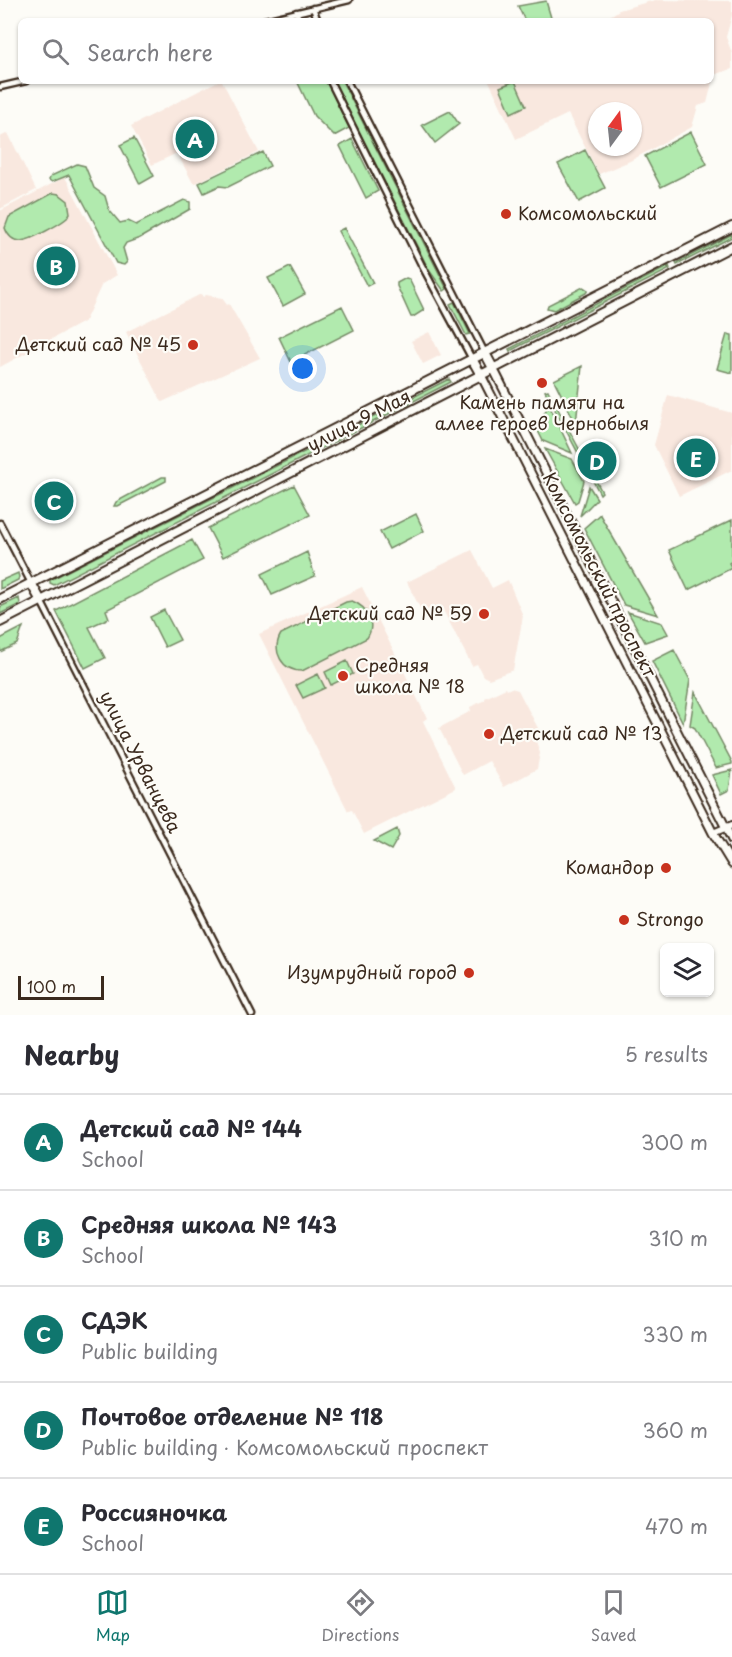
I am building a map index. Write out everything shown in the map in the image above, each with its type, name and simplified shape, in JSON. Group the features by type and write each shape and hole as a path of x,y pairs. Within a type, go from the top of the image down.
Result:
{"main road":[{"name":"улица 9 Мая","path":"0,599 732,227"},
{"name":"улица 9 Мая","path":"0,622 732,246"},
{"name":"Комсомольский проспект","path":"485,353 627,634 728,827 732,840"},
{"name":"Комсомольский проспект","path":"472,359 713,833 732,864"},
{"name":"улица Урванцева","path":"31,583 41,602"},
{"path":"615,640 627,634"}],"street":[{"path":"273,18 349,0"},
{"path":"313,8 317,18"},
{"path":"296,12 299,18"},
{"path":"0,87 18,83"},
{"name":"Комсомольский проспект","path":"331,84 421,264 472,359"},
{"name":"Комсомольский проспект","path":"349,84 485,353"},
{"path":"440,298 453,292"},
{"name":"улица Урванцева","path":"0,523 31,583"},
{"name":"улица Урванцева","path":"41,602 252,1015"},
{"path":"713,833 728,827"}],"shaded area":[{"path":"655,0 732,1 732,15 726,37 732,53 732,69 714,75 714,18 607,18 619,10"},
{"path":"212,84 224,84 259,152 193,183 177,153 152,165 131,126"},
{"path":"490,84 712,84 707,103 698,106 692,127 642,154 642,102 588,102 588,153 568,114 516,139"},
{"path":"8,133 36,190 0,209 0,137"},
{"path":"590,156 639,156 630,161 599,174"},
{"path":"65,177 117,275 102,284 85,321 0,367 0,211"},
{"name":"Детский сад № 45","path":"201,294 203,297 206,295 222,298 227,305 229,304 260,358 162,402 126,332"},
{"path":"429,332 441,355 423,364 411,341"},
{"path":"668,395 732,413 732,470 679,496 654,445"},
{"name":"Детский сад № 59","path":"472,550 492,588 508,580 523,616 513,670 489,679 483,676 477,664 472,666 442,608 437,606 422,612 407,582"},
{"name":"Средняя школа № 18","path":"362,587 427,718 423,721 456,788 364,834 352,810 348,811 259,634"},
{"name":"Детский сад № 13","path":"506,688 507,690 511,688 518,690 539,730 535,738 540,753 537,769 504,787 489,761 463,775 439,728 471,711 470,707 485,698"}],"green space":[{"path":"546,1 551,18 524,18 518,6"},
{"path":"298,84 327,84 349,128 334,136 314,116"},
{"path":"336,84 344,84 447,289 444,291 429,270"},
{"path":"516,84 526,106 511,113 500,87"},
{"path":"450,111 459,124 435,143 422,125"},
{"path":"691,132 707,164 661,187 645,156"},
{"path":"134,138 154,176 140,184 120,145"},
{"path":"352,139 378,191 366,198 340,146"},
{"path":"585,150 605,188 579,202 558,164"},
{"path":"263,152 270,166 228,187 219,186 204,193 199,183"},
{"path":"77,164 85,166 94,188 105,196 109,210 120,223 128,221 136,225 184,200 190,202 190,209 140,238 126,243 123,248 127,262 124,265 116,263 69,175 52,182 49,180 51,176"},
{"path":"53,193 59,194 68,201 70,213 67,218 54,227 23,241 13,239 8,235 5,228 9,217"},
{"path":"344,228 373,283 367,286 338,231"},
{"path":"732,234 732,237 677,265 676,263"},
{"path":"669,266 670,269 510,351 509,349"},
{"path":"290,267 305,294 283,306 268,278"},
{"path":"406,278 409,279 424,310 413,317 397,286 397,283"},
{"path":"583,287 588,290 586,293 554,310 547,308 548,305"},
{"path":"454,302 470,334 466,335 450,304"},
{"path":"342,306 354,330 291,362 279,337"},
{"path":"727,334 732,335 732,373 717,369"},
{"path":"582,366 576,424 554,380"},
{"path":"449,379 451,382 54,585 50,583 50,580"},
{"path":"548,390 602,492 600,494 545,391"},
{"path":"549,405 572,453 543,441 536,427"},
{"path":"545,449 572,459 584,481 578,501 575,503"},
{"path":"166,477 166,481 114,506 116,502"},
{"path":"294,485 310,515 223,557 208,528"},
{"path":"589,486 597,499 580,516"},
{"path":"416,514 424,531 389,549 380,532"},
{"path":"600,514 658,615 624,605 584,528"},
{"path":"732,520 732,561 729,563 732,568 688,590 669,550"},
{"path":"192,540 203,560 106,610 109,618 89,627 105,658 85,668 56,611"},
{"path":"307,552 315,576 272,595 262,574"},
{"path":"18,573 18,580 0,589 0,581"},
{"path":"19,598 20,604 0,614 0,607"},
{"path":"352,601 362,607 369,617 371,627 367,638 302,671 289,668 284,664 277,647 281,634"},
{"path":"164,610 180,640 165,647 150,617"},
{"path":"628,612 662,623 668,634 645,642"},
{"path":"23,627 17,644 0,652 0,639"},
{"path":"674,650 690,680 683,723 652,661"},
{"path":"347,661 353,674 331,685 325,672"},
{"path":"318,674 325,688 303,698 296,685"},
{"path":"695,692 732,764 716,768 695,728 690,725"},
{"path":"732,770 729,790 721,794 712,775"},
{"path":"397,829 399,836 391,850 374,841"}],"place":[{"name":"Детский сад № 144","path":"195,139"},
{"name":"Комсомольский","path":"506,214"},
{"name":"Средняя школа № 143","path":"56,266"},
{"name":"Детский сад № 45","path":"193,345"},
{"name":"Камень памяти на аллее героев Чернобыля","path":"542,383"},
{"name":"Россияночка","path":"696,458"},
{"name":"Почтовое отделение № 118","path":"597,461"},
{"name":"СДЭК","path":"54,501"},
{"name":"Детский сад № 59","path":"484,614"},
{"name":"Средняя школа № 18","path":"343,676"},
{"name":"Детский сад № 13","path":"489,734"},
{"name":"Командор","path":"666,868"},
{"name":"Strongo","path":"624,920"},
{"name":"Изумрудный город","path":"469,973"}]}
